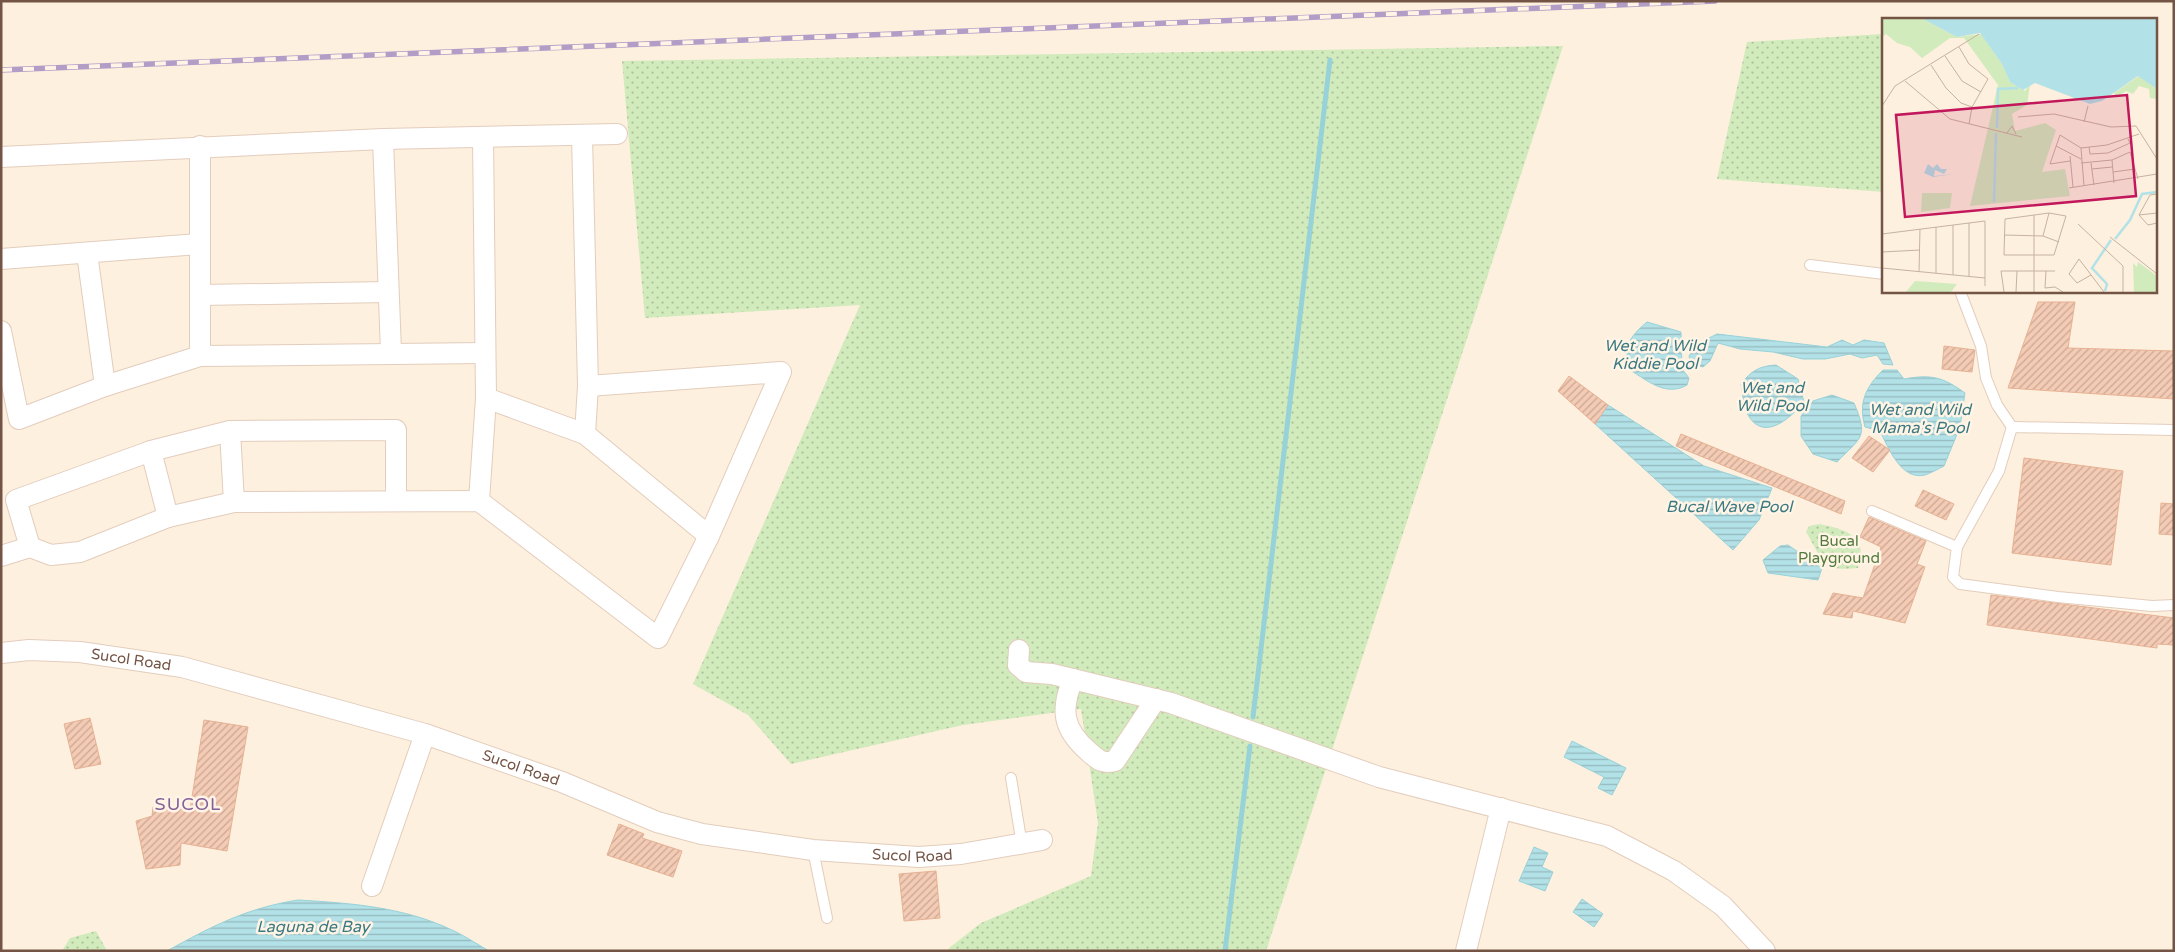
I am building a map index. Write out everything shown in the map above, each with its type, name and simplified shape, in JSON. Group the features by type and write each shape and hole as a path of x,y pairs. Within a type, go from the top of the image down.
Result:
{"street":[{"path":"1,157 200,146 383,139 618,134"},
{"path":"582,136 588,386 585,434"},
{"path":"479,501 486,398 483,137"},
{"path":"383,139 391,352"},
{"path":"200,146 200,356"},
{"path":"1,259 199,244"},
{"path":"87,253 105,386"},
{"path":"200,295 388,292"},
{"path":"1,331 19,419 105,386 200,356 485,352"},
{"path":"1,556 30,547 51,555 80,552 168,518 234,502 396,500 437,503 479,501 658,638 710,536 781,372 588,386"},
{"path":"486,398 585,434 710,536"},
{"path":"30,547 16,500 151,452 230,432 396,430 396,500"},
{"path":"230,432 234,502"},
{"path":"151,452 168,518"},
{"name":"Sucol Road","path":"1,653 29,650 80,652 182,668 425,734 562,782 656,822 702,834 814,850 919,857 961,854 1022,845 1042,840"},
{"path":"1019,650 1018,665 1026,672 1052,674 1156,699 1379,777 1607,836 1674,871 1723,906 1765,951"},
{"path":"1073,679 1064,701 1068,730 1075,740 1100,761 1106,763 1115,761 1156,699"},
{"path":"372,886 425,734"},
{"path":"1466,951 1501,808"}],"lane":[{"path":"1810,265 1882,274"},
{"path":"1960,292 1981,346 1986,378 1997,405 2012,427"},
{"path":"2012,427 2174,430"},
{"path":"2012,427 1999,471 1957,547 1953,577 1960,584 2058,597 2152,606 2174,605"},
{"path":"1872,511 1957,547"},
{"path":"1010,778 1022,845"},
{"path":"814,850 827,918"}],"green space":[{"path":"1882,34 1882,192 1717,179 1747,42"},
{"path":"1563,46 1266,951 948,951 949,948 981,923 1091,876 1098,823 1081,709 963,725 791,764 748,715 693,684 860,305 645,318 622,61"},
{"name":"Bucal Playground","path":"1820,524 1839,529 1853,536 1860,548 1861,557 1858,568 1836,568 1824,562 1806,532 1809,526"},
{"path":"96,931 107,951 62,951 70,938"}],"water":[{"name":"Wet and Wild Kiddie Pool","path":"1647,322 1681,332 1682,369 1689,378 1687,385 1672,389 1664,388 1650,383 1630,370 1627,355 1629,343"},
{"path":"1717,334 1827,347 1842,340 1853,345 1864,340 1884,343 1893,365 1883,364 1877,355 1862,358 1850,354 1825,359 1803,359 1773,352 1740,349 1718,343 1710,361 1703,367 1691,364 1689,356 1697,344"},
{"name":"Wet and Wild Pool","path":"1776,365 1798,379 1804,402 1791,416 1775,426 1759,426 1752,421 1746,411 1741,384 1756,370"},
{"name":"Wet and Wild Mama's Pool","path":"1883,370 1897,370 1904,379 1936,378 1950,383 1965,393 1960,427 1944,466 1925,475 1909,473 1902,468 1891,454 1880,431 1865,427 1862,410 1863,402 1868,389"},
{"path":"1832,395 1854,403 1862,430 1857,442 1837,462 1813,454 1801,436 1801,416 1813,401"},
{"name":"Bucal Wave Pool","path":"1608,405 1704,466 1772,488 1759,520 1733,550 1595,424"},
{"path":"1788,545 1822,568 1818,580 1768,573 1763,560 1780,546"},
{"path":"1572,741 1626,768 1612,795 1598,788 1604,777 1564,757"},
{"path":"1534,847 1548,853 1542,867 1553,872 1545,891 1519,881"},
{"path":"1582,899 1603,914 1594,927 1573,912"},
{"name":"Laguna de Bay","path":"298,900 357,905 415,916 452,930 489,951 167,951 230,919 262,908"}],"building":[{"path":"2038,302 2075,302 2068,348 2174,351 2174,399 2008,388"},
{"path":"1944,346 1975,350 1972,372 1942,369"},
{"path":"1569,376 1608,405 1595,424 1558,391"},
{"path":"1681,434 1845,501 1841,514 1676,446"},
{"path":"1869,436 1890,450 1873,472 1852,458"},
{"path":"2024,458 2123,471 2111,565 2012,553"},
{"path":"1923,490 1954,504 1946,520 1915,506"},
{"path":"2161,503 2174,504 2174,535 2159,534"},
{"path":"1869,517 1926,541 1917,564 1925,567 1905,623 1853,611 1852,618 1823,614 1833,593 1863,598 1881,547 1860,537"},
{"path":"1991,595 2174,618 2174,645 2157,644 2157,648 1987,625"},
{"path":"90,718 101,764 75,769 64,724"},
{"path":"204,720 248,727 227,851 181,843 180,865 146,869 136,821 152,816 153,807 190,810"},
{"path":"619,824 644,834 642,838 682,851 673,877 607,855"},
{"path":"936,871 940,918 904,921 899,874"}],"waterway":[{"path":"1253,717 1330,60"},
{"path":"1225,951 1250,746"}],"railway":[{"path":"1,70 1715,1"}],"district":[{"name":"SUCOL","path":"188,804"}]}
